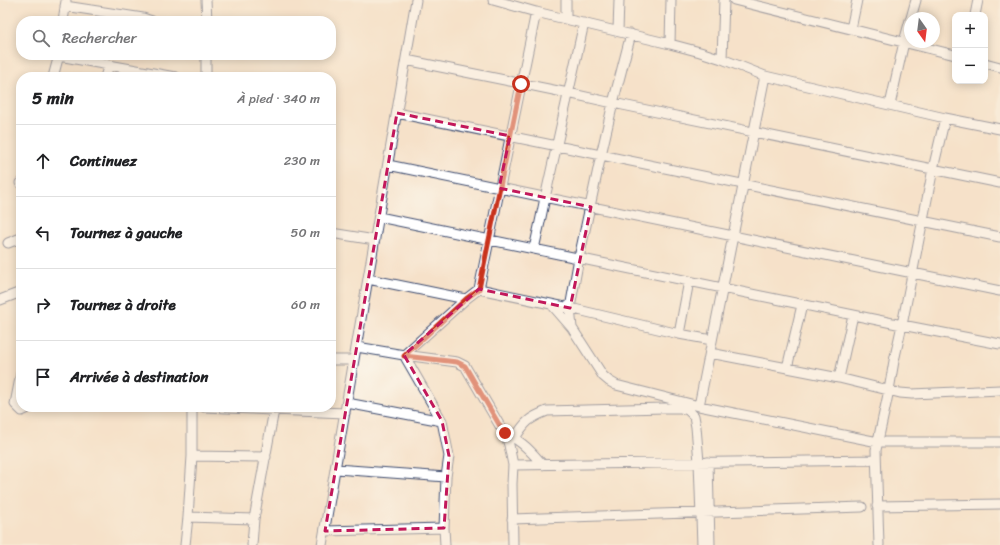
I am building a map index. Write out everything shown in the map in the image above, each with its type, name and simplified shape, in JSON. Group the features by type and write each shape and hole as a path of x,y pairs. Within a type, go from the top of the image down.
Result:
{"street":[{"path":"206,0 207,16"},
{"path":"322,545 416,0"},
{"path":"493,0 509,2 536,12 670,44 722,59 765,76 1000,130"},
{"path":"566,0 566,19"},
{"path":"618,31 619,0"},
{"path":"670,44 671,0"},
{"path":"722,59 724,0"},
{"path":"734,0 904,42 890,105"},
{"path":"851,29 857,0"},
{"path":"912,12 916,0"},
{"path":"976,12 978,0"},
{"path":"64,16 65,3 133,16"},
{"path":"404,356 466,299 479,289 536,12"},
{"path":"534,249 584,23"},
{"path":"572,328 570,308 579,258 613,103 631,34"},
{"path":"928,48 952,54"},
{"path":"54,72 58,60"},
{"path":"81,60 148,72"},
{"path":"206,60 206,72"},
{"path":"406,60 1000,183"},
{"path":"988,64 1000,67"},
{"path":"107,72 109,65"},
{"path":"699,406 765,76"},
{"path":"397,113 1000,237"},
{"path":"879,545 876,460 878,442 922,221 945,118"},
{"path":"388,166 1000,291"},
{"path":"379,217 802,305 1000,344"},
{"path":"336,234 375,240"},
{"path":"8,243 16,240"},
{"path":"368,279 466,299"},
{"path":"679,334 689,281"},
{"path":"479,289 712,340"},
{"path":"0,300 16,294"},
{"path":"552,305 572,328 603,376 616,385 699,406 878,442 1000,442"},
{"path":"787,368 802,305"},
{"path":"839,378 853,315"},
{"path":"357,347 404,356 457,362 465,366 505,433 509,445 513,465 513,545"},
{"path":"710,353 839,378 900,393 912,394 1000,390"},
{"path":"404,356 442,421 449,456 446,477 444,528 445,545"},
{"path":"336,360 354,360"},
{"path":"347,403 442,421"},
{"path":"515,438 524,424 535,416 547,411 680,408 688,410 694,416 703,462 705,513 710,545"},
{"path":"185,545 192,456 192,412"},
{"path":"252,545 254,519 274,412"},
{"path":"336,412 345,412"},
{"path":"505,433 527,447 543,464"},
{"path":"192,456 266,457"},
{"path":"513,465 876,460"},
{"path":"336,469 446,477"},
{"path":"877,506 1000,504"},
{"path":"512,519 862,507"},
{"path":"702,545 705,513"},
{"path":"188,517 254,519"},
{"path":"325,531 444,528"}],"highlighted area":[{"path":"397,113 510,136 499,188 591,207 570,308 479,289 404,355 442,421 449,456 444,528 325,531"}],"route":[{"path":"505,433 465,366 457,362 404,356 466,299 479,289 521,84"}]}
